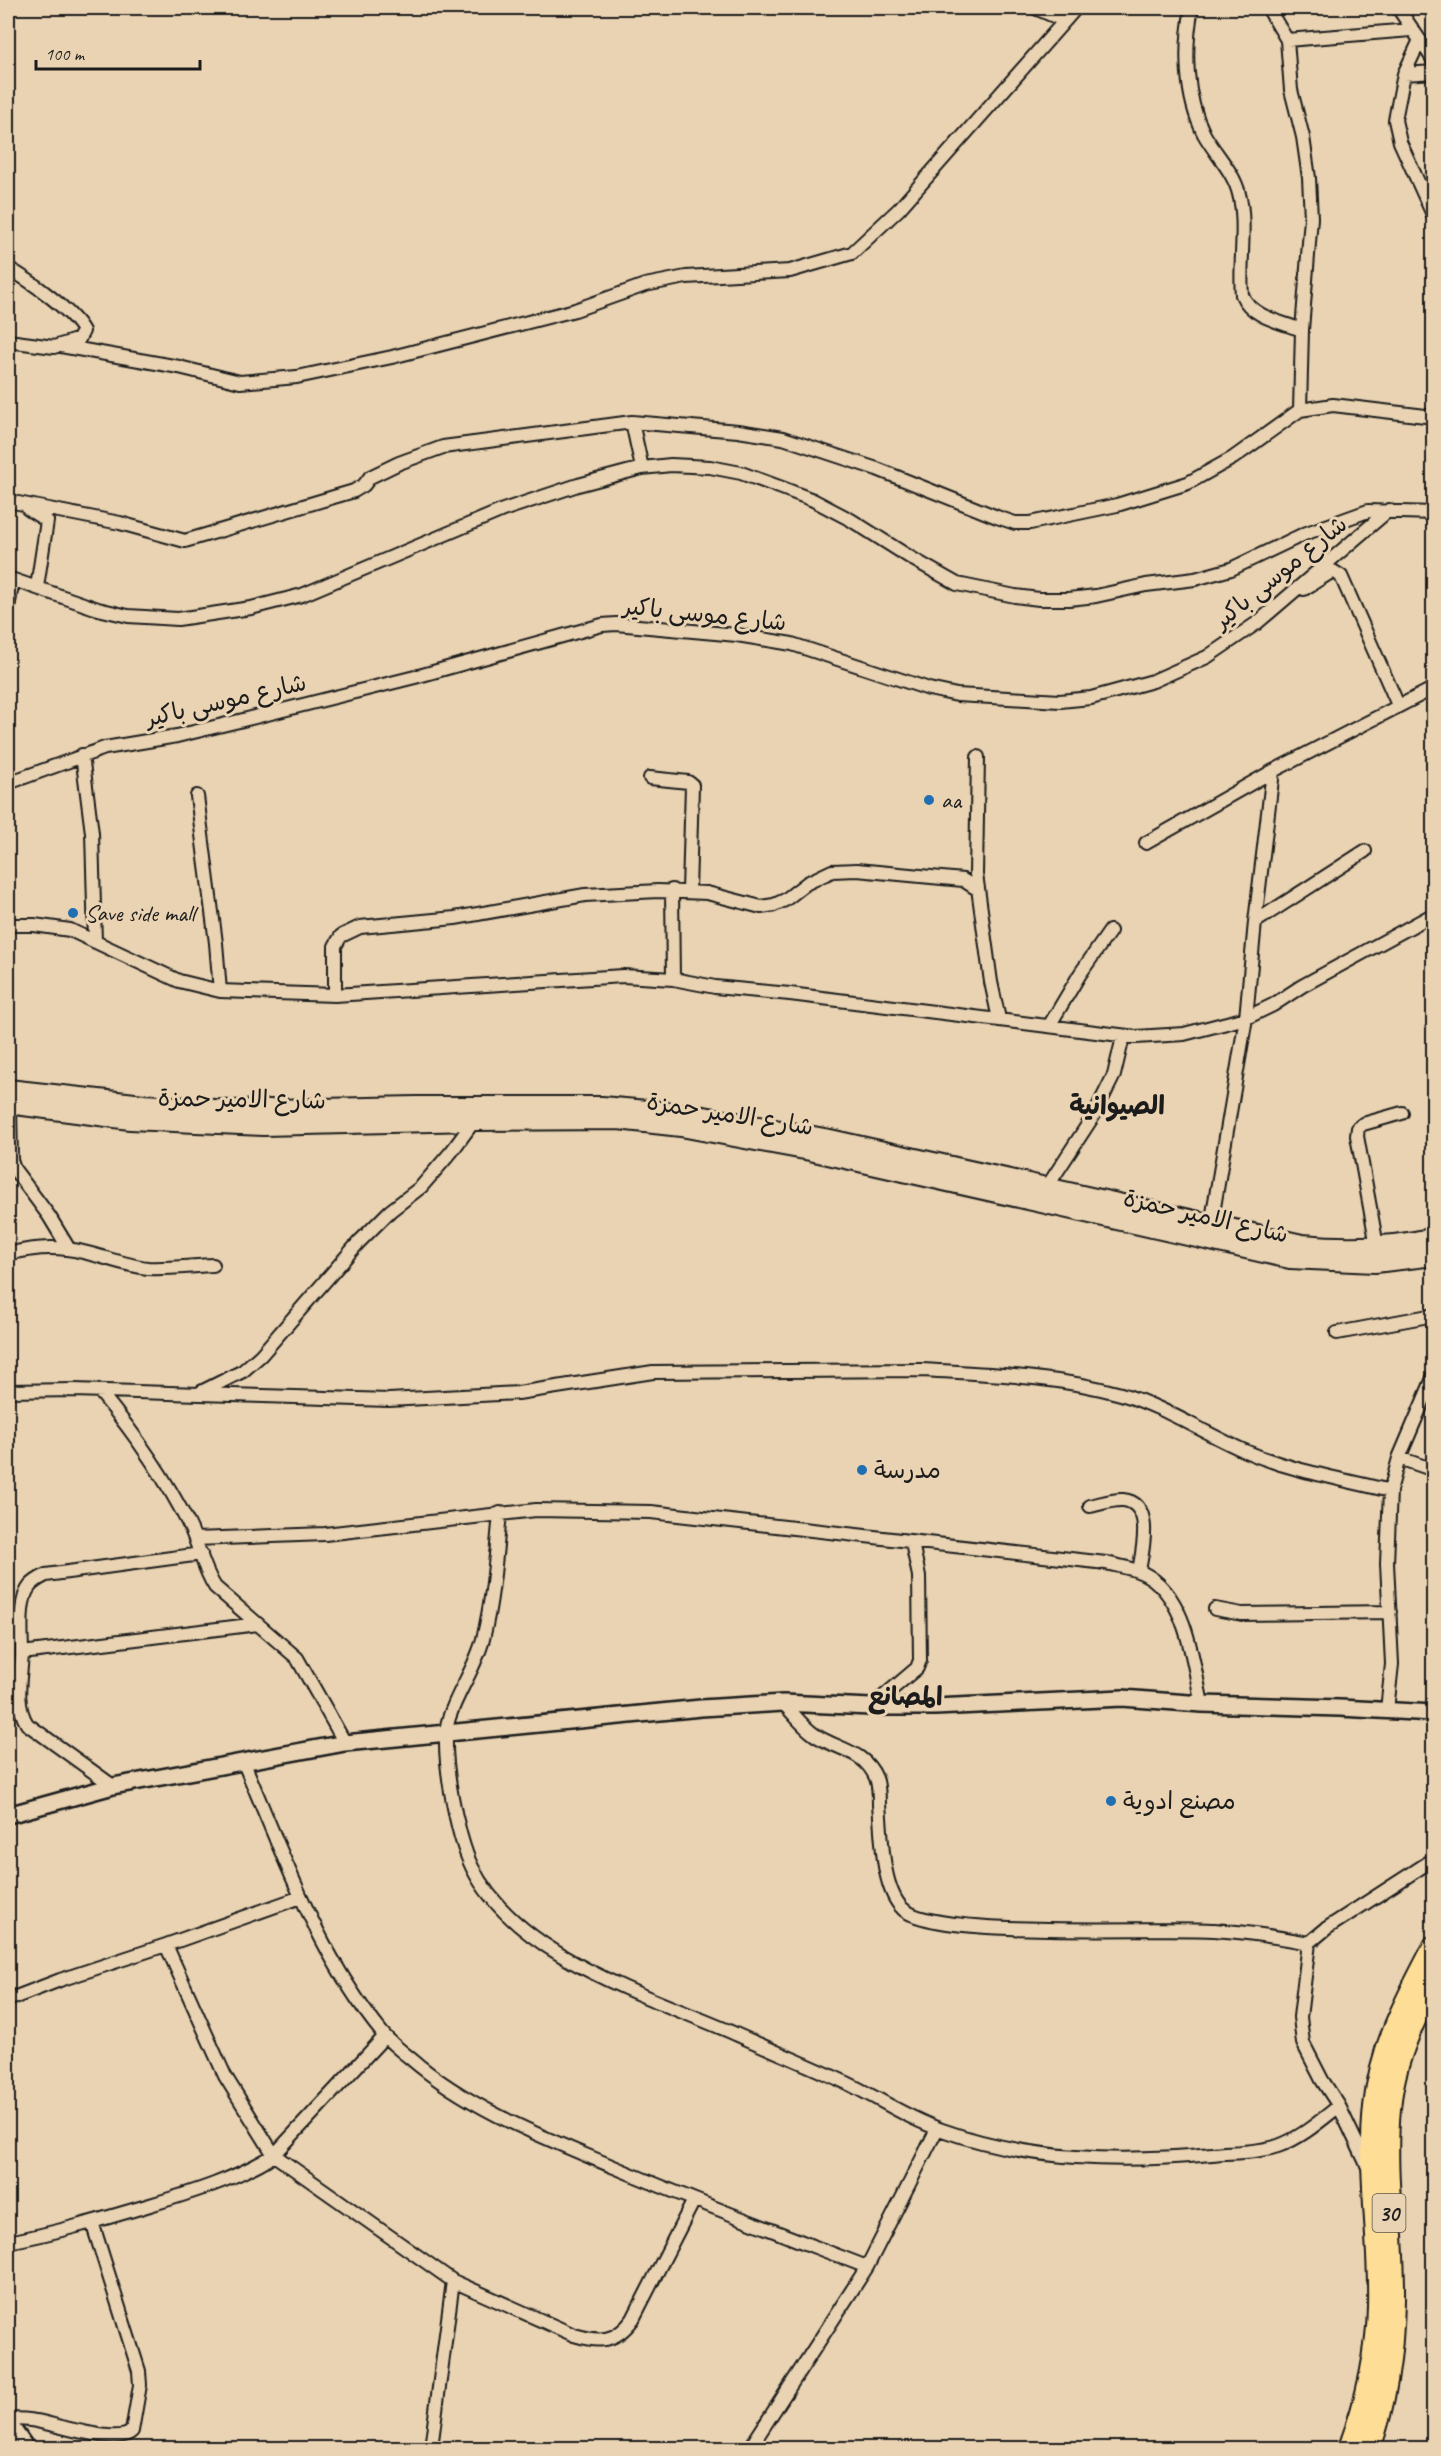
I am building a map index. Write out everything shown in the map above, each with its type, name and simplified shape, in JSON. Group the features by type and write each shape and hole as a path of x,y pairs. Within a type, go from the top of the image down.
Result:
{"main road":[{"name":"شارع الامير حمزة","path":"8,1099 474,1120 618,1120 735,1136 810,1150 1290,1259 1375,1263 1434,1256"},
{"name":"شارع الامير حمزة","path":"367,1116 602,1106 693,1114 830,1139 1302,1244 1338,1247 1412,1243 1434,1238"},
{"name":"30","path":"1349,2448 1362,2413 1376,2346 1378,2306 1374,2206 1374,2106 1386,2046 1395,2020 1434,1946"},
{"name":"30","path":"1370,2448 1385,2396 1394,2309 1388,2191 1390,2107 1405,2043 1434,1984"}],"street":[{"path":"1035,8 1063,20"},
{"path":"8,341 61,346 179,367 240,382 297,377 392,357 575,310 645,285 686,277 790,271 852,253 899,209 1063,20 1076,8"},
{"path":"1192,8 1186,59 1196,114 1204,134 1229,173 1239,194 1242,295 1246,304 1260,314 1302,330"},
{"path":"1268,8 1287,40 1291,90 1303,137 1309,178 1311,218 1302,330 1300,410"},
{"path":"1398,8 1434,61"},
{"path":"1287,40 1416,35"},
{"path":"1416,35 1404,74 1395,120 1400,142 1434,218"},
{"path":"1404,74 1434,72"},
{"path":"8,268 32,283 83,329 79,339 61,346"},
{"path":"8,500 120,523 185,541 354,491 364,485 370,477 399,463 443,447 632,422 738,431 783,438 877,469 1015,523 1030,523 1117,505 1188,483 1233,458 1300,410 1332,405 1434,417"},
{"path":"632,422 642,468"},
{"path":"8,608 10,579 98,609 128,616 178,619 251,608 302,595 503,510 578,485 642,468 671,465 710,467 741,473 813,500 851,520 957,584 1039,599 1096,596 1222,572 1304,534 1368,511 1434,513"},
{"path":"8,500 36,512 47,521 37,587"},
{"name":"شارع موسى باكير","path":"8,783 105,748 177,736 239,721 392,683 567,634 616,624 737,635 792,644 957,696 1060,701 1091,698 1153,681 1207,657 1257,623 1389,510"},
{"path":"1286,597 1301,592 1333,571 1341,576 1398,705"},
{"path":"1146,843 1273,771 1434,688"},
{"path":"82,755 92,833 95,942"},
{"path":"978,758 977,889 999,1020"},
{"path":"1210,1225 1246,1018 1273,771"},
{"path":"650,778 692,784 689,891"},
{"path":"197,796 215,933 220,991"},
{"path":"1255,922 1365,851"},
{"path":"335,995 335,946 341,936 354,928 372,925 455,918 585,895 672,890 689,891 761,907 785,900 807,883 832,871 857,870 963,880 977,889"},
{"path":"672,890 673,979"},
{"path":"8,925 34,924 70,930 179,981 220,991 335,995 622,976 673,979 715,987 1049,1026 1123,1037 1184,1034 1246,1018 1434,914"},
{"path":"1049,1026 1080,974 1110,932"},
{"path":"1047,1187 1094,1115 1114,1075 1123,1037"},
{"path":"8,1099 11,1160 14,1169 49,1216 69,1249"},
{"path":"1377,1245 1357,1136 1358,1128 1363,1124 1402,1113"},
{"path":"198,1393 243,1371 261,1355 359,1242 390,1211 421,1187 452,1151 474,1120"},
{"path":"8,1254 49,1247 69,1249 147,1268 213,1265"},
{"path":"1337,1333 1434,1315"},
{"path":"8,1391 198,1393 346,1400 465,1397 518,1393 654,1372 700,1370 922,1370 992,1375 1050,1380 1121,1394 1153,1406 1246,1451 1270,1460 1390,1491"},
{"path":"1387,1710 1392,1664 1387,1563 1390,1491 1399,1458 1434,1376"},
{"path":"100,1392 151,1456 184,1515 201,1554 206,1573 215,1587 297,1658 345,1743"},
{"path":"1399,1458 1434,1470"},
{"path":"1090,1506 1121,1500 1134,1505 1145,1525 1139,1571"},
{"path":"195,1539 325,1534 536,1510 651,1512 1106,1563 1139,1571 1153,1579 1168,1594 1178,1611 1202,1704"},
{"path":"500,1513 494,1577 483,1639 475,1664 455,1701 444,1733 452,1792 465,1850 472,1868 503,1911 526,1932 608,1981 846,2083 937,2129 1003,2148 1110,2160 1163,2159 1266,2149 1297,2137 1339,2106"},
{"path":"871,1707 917,1668 920,1660 919,1576 912,1543"},
{"path":"113,1786 27,1724 19,1703 22,1653 21,1614 28,1587 46,1575 201,1554"},
{"path":"1215,1609 1242,1614 1390,1612"},
{"path":"22,1653 258,1624"},
{"path":"8,1815 113,1786 345,1743 596,1717 783,1703 935,1707 1122,1698 1160,1699 1202,1704 1434,1713"},
{"path":"783,1703 813,1734 837,1747 853,1751 866,1760 872,1770 877,1779 888,1879 895,1899 905,1911 925,1919 988,1927 1215,1930 1309,1943"},
{"path":"243,1761 301,1897 354,1995 385,2036 443,2085 477,2105 536,2134 694,2200 867,2267"},
{"path":"1375,2182 1339,2106 1308,2055 1300,2030 1309,1943 1327,1928 1434,1858"},
{"path":"8,2000 301,1897"},
{"path":"166,1945 220,2067 274,2155 453,2281 574,2335 594,2339 616,2337 633,2319 694,2200"},
{"path":"8,2242 92,2222 216,2183 255,2167 274,2155 385,2036"},
{"path":"750,2448 867,2267 937,2129"},
{"path":"8,2421 35,2421 114,2437 124,2437 132,2431 140,2385 139,2371 92,2222"},
{"path":"431,2448 453,2281"},
{"path":"8,2421 26,2448"},
{"path":"8,2444 11,2448"}],"place":[{"name":"aa","path":"929,800"},
{"name":"Save side mall","path":"73,913"},
{"name":"مدرسة","path":"862,1470"},
{"name":"مصنع ادوية","path":"1111,1801"}],"district":[{"name":"الصيوانية","path":"1117,1105"},
{"name":"المصانع","path":"905,1696"}]}
